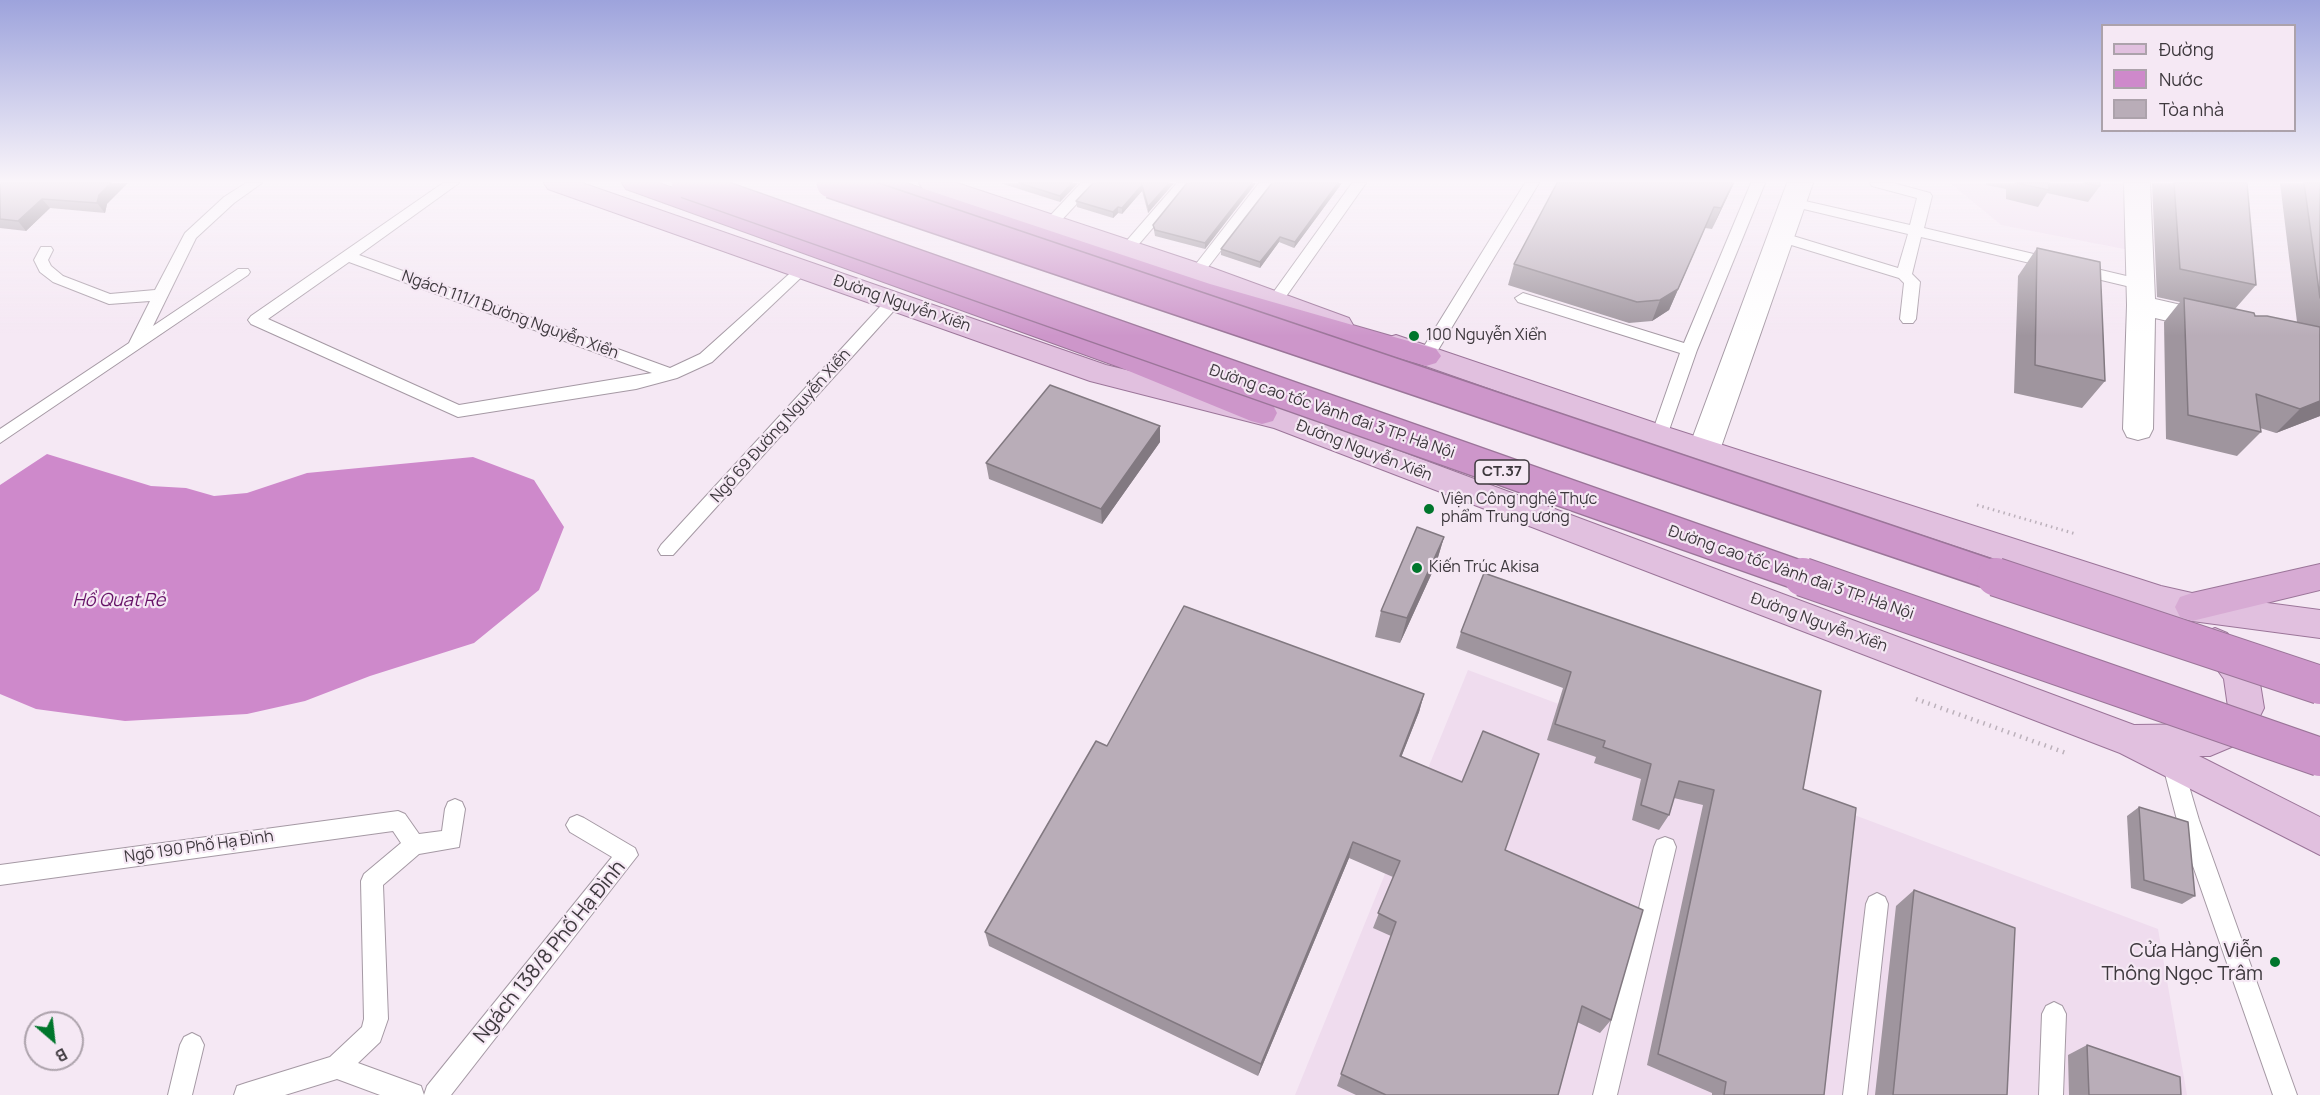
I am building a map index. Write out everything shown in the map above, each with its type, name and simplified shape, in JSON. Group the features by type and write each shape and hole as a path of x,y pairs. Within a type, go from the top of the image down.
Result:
{"highway":[{"path":"776,234 1129,360 1262,413"},
{"name":"Đường cao tốc Vành đai 3 TP. Hà Nội","path":"830,234 1365,424 2320,757"},
{"path":"981,234 1414,382 2320,685"},
{"path":"1032,234 1200,291 1426,356"},
{"path":"2176,603 2320,577"}],"main road":[{"name":"Đường Nguyễn Xiển","path":"700,234 1100,374 1262,413 2133,741 2317,837"},
{"path":"1006,234 1938,550 1969,536"},
{"path":"1087,234 1426,356 1659,436 2176,603 2320,624"},
{"path":"2133,741 2219,737 2235,729 2246,708 2241,676 2232,662 2176,603"}],"street":[{"path":"1704,450 1781,234"},
{"path":"2138,234 2138,429"},
{"path":"2140,294 2242,327"}],"lane":[{"path":"135,346 192,234"},
{"path":"381,234 256,320 458,411 636,383 671,374 706,358 802,270"},
{"path":"1128,248 1140,234"},
{"path":"1197,272 1226,234"},
{"path":"1275,301 1323,234"},
{"path":"1426,356 1501,234"},
{"path":"1659,436 1689,350 1737,234"},
{"path":"1904,275 1917,234"},
{"path":"1926,234 2140,294"},
{"path":"1780,237 1904,275 1912,282 1908,319"},
{"path":"46,250 41,260 45,269 58,279 109,299 160,295"},
{"name":"Ngách 111/1 Đường Nguyễn Xiển","path":"349,257 671,374"},
{"path":"0,437 243,272"},
{"path":"1523,298 1689,350"},
{"name":"Ngõ 69 Đường Nguyễn Xiển","path":"667,550 894,301"},
{"path":"2172,762 2188,820 2285,1095"},
{"path":"246,1095 337,1067 372,1034 376,1019 372,881 414,845 451,840 455,809"},
{"name":"Ngõ 190 Phố Hạ Đình","path":"0,874 398,821 414,845"},
{"name":"Ngách 138/8 Phố Hạ Đình","path":"436,1095 627,855 577,825"},
{"path":"1605,1095 1665,847"},
{"path":"1855,1095 1877,904"},
{"path":"2051,1095 2054,1014"},
{"path":"180,1095 192,1045"},
{"path":"337,1067 412,1095"}],"path":[{"path":"1977,505 2076,534"},
{"path":"1916,699 2066,753"}],"shaded area":[{"path":"2048,234 2129,234 2129,250"},
{"path":"1468,670 2158,929 2187,1095 1295,1095"}],"water":[{"name":"Hồ Quạt Rẻ","path":"47,454 151,486 186,488 214,496 247,493 307,473 473,457 534,480 564,527 539,590 474,643 370,676 305,701 247,714 125,721 36,709 0,694 0,485"}],"building":[{"path":"1171,234 1212,234 1205,243"},
{"path":"1233,234 1301,234 1295,242 1280,237 1260,262 1221,249"},
{"path":"1530,234 1702,234 1678,289 1660,300 1637,302 1514,264"},
{"path":"2178,234 2252,234 2256,285 2180,269"},
{"path":"2311,234 2320,234 2320,298"},
{"path":"2037,248 2100,262 2105,381 2035,365"},
{"path":"2184,298 2254,313 2255,316 2267,316 2320,327 2320,401 2300,409 2256,394 2261,432 2188,415"},
{"path":"1050,385 1160,426 1101,509 986,463"},
{"path":"1417,527 1444,537 1407,618 1381,611"},
{"path":"1484,573 1821,691 1803,789 1856,808 1824,1095 1724,1095 1726,1082 1658,1054 1714,790 1679,781 1669,815 1641,805 1651,764 1603,747 1605,741 1555,724 1571,672 1461,632"},
{"path":"1184,606 1424,694 1400,756 1462,782 1483,731 1539,754 1505,850 1643,910 1611,1020 1582,1006 1558,1095 1386,1095 1341,1074 1396,922 1378,913 1400,861 1353,842 1261,1064 985,932 1096,741 1107,746"},
{"path":"2139,807 2188,822 2195,896 2144,880"},
{"path":"1914,890 2015,928 2007,1095 1893,1095"},
{"path":"2087,1045 2180,1077 2181,1095 2089,1095"}],"place":[{"name":"100 Nguyễn Xiển","path":"1414,336"},
{"name":"Viện Công nghệ Thực phẩm Trung ương","path":"1429,509"},
{"name":"Kiến Trúc Akisa","path":"1417,568"},
{"name":"Cửa Hàng Viễn Thông Ngọc Trâm","path":"2275,962"}]}
